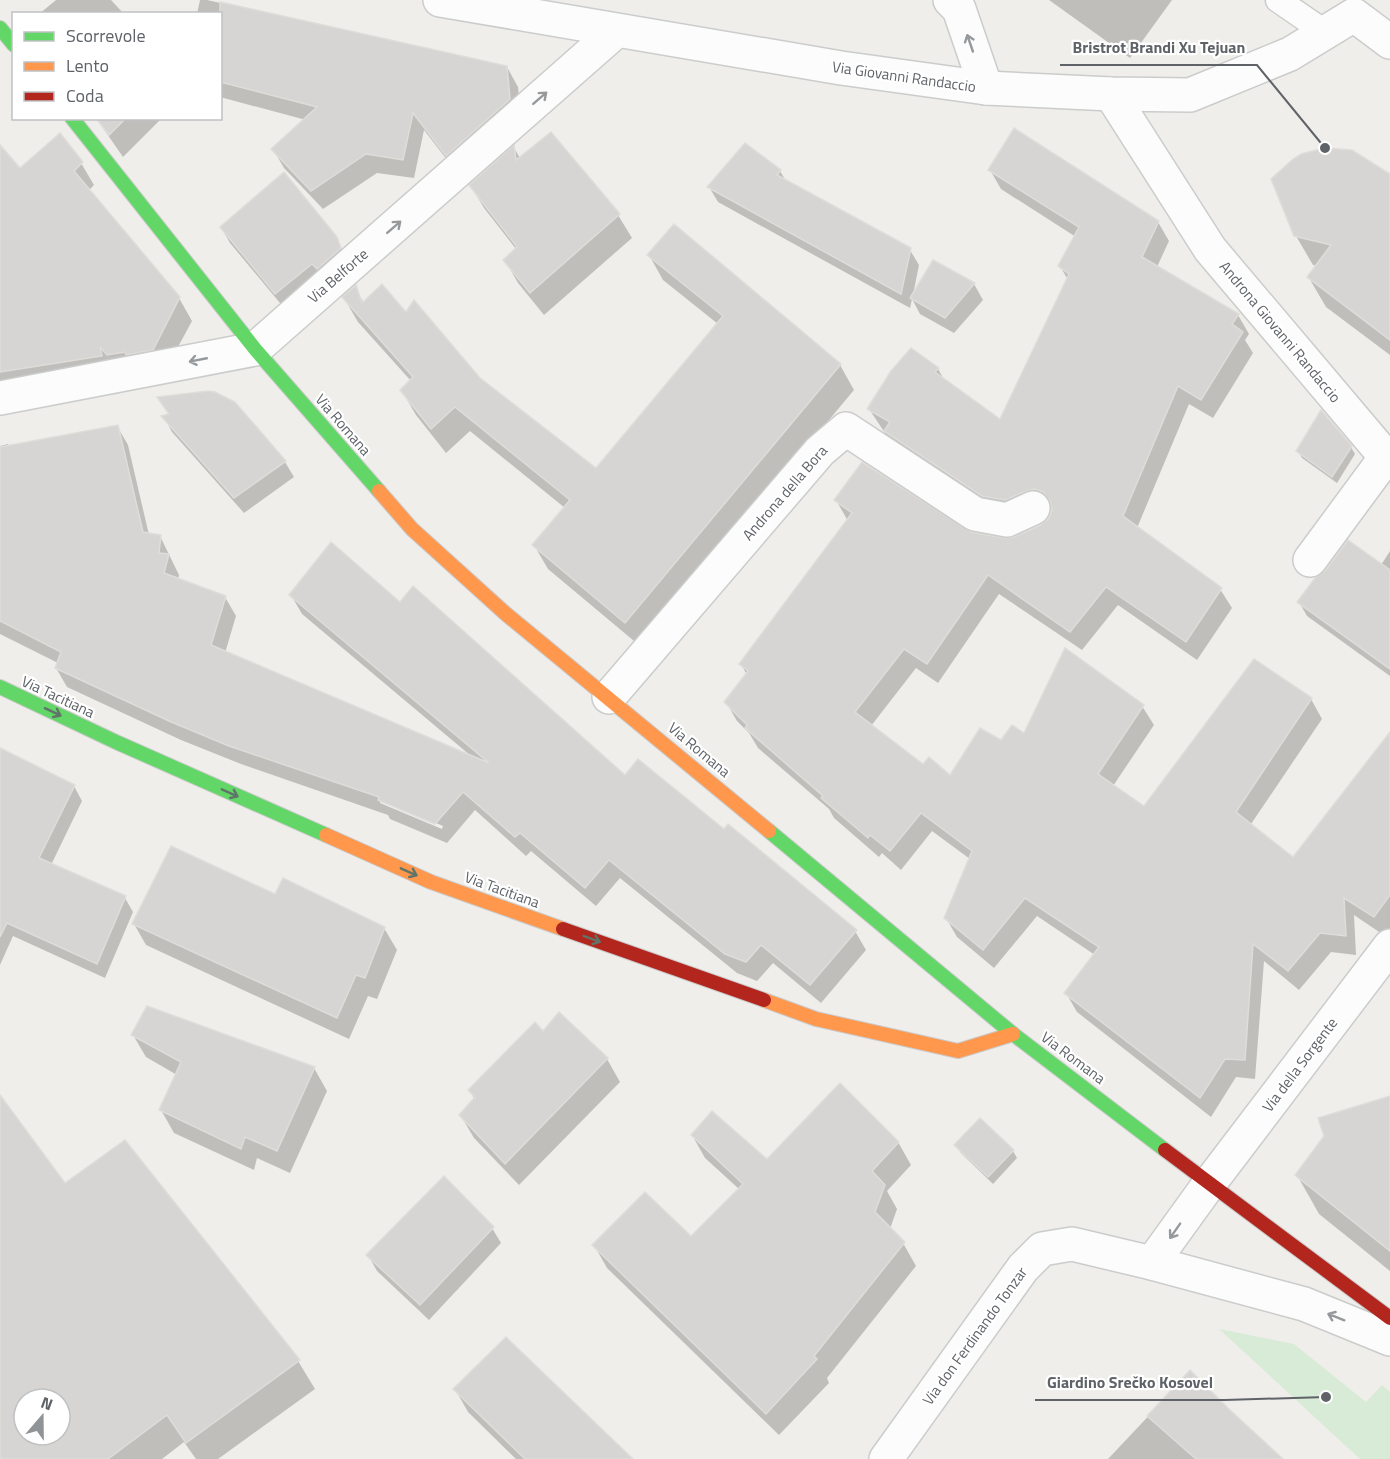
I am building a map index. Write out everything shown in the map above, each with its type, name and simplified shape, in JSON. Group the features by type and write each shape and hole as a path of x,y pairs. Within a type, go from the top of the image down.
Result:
{"street":[{"name":"Via Giovanni Randaccio","path":"440,0 841,68 986,88 1111,94 1190,95 1290,54 1354,15 1390,42"},
{"path":"950,0 959,9 986,88"},
{"path":"0,28 12,43"},
{"name":"Via Belforte","path":"255,350 616,31"},
{"name":"Androna Giovanni Randaccio","path":"1111,94 1210,249 1386,457 1310,560"},
{"name":"Via Romana","path":"74,120 255,350 412,529 506,614 1013,1034 1209,1184 1390,1318"},
{"path":"0,398 255,350"},
{"name":"Androna della Bora","path":"609,697 820,451 846,429 975,514 1007,520 1034,508"},
{"name":"Via Tacitiana","path":"0,687 116,742 430,882 816,1019 958,1051 1013,1034"},
{"name":"Via della Sorgente","path":"1209,1184 1390,946"},
{"path":"1152,1263 1209,1184"},
{"name":"Via don Ferdinando Tonzar","path":"886,1459 1023,1268 1042,1249 1072,1244 1152,1263 1304,1304 1390,1339"}],"lane":[{"path":"1278,0 1326,33"}],"green space":[{"path":"1219,1329 1294,1344 1366,1402 1382,1385 1390,1392 1390,1459 1360,1459"}],"building":[{"path":"220,2 507,66 510,99 446,156 413,113 403,160 366,154 311,191 271,149 317,107 222,83 222,12 220,12"},
{"path":"98,120 124,120 109,135"},
{"path":"1014,128 1159,221 1142,257 1239,314 1232,324 1243,332 1201,400 1178,386 1123,516 1222,588 1186,642 1106,587 1070,632 988,575 927,664 904,649 855,712 923,764 929,757 950,775 980,728 1001,740 1012,725 1024,733 1065,648 1144,705 1098,774 1144,806 1254,659 1312,698 1236,812 1293,857 1390,732 1390,895 1374,917 1344,898 1346,936 1320,933 1288,971 1253,944 1245,1060 1225,1059 1200,1098 1064,993 1099,947 1025,898 983,950 944,918 972,851 921,813 890,851 870,835 868,838 745,728 747,725 724,702 748,671 739,664 852,513 834,500 862,462 971,532 1004,538 1014,537 1041,525 1049,518 1052,510 1050,501 1043,492 1035,489 1005,500 982,496 884,431 890,422 867,409 891,371 911,348 939,368 935,372 1000,419 1069,274 1058,266 1079,227 988,170"},
{"path":"551,132 620,214 530,293 503,260 517,247 469,185 514,145 516,160"},
{"path":"60,133 83,162 74,171 180,297 153,350 126,355 125,352 107,355 100,347 102,356 0,372 0,145 20,168"},
{"path":"745,143 781,170 777,175 911,248 901,294 707,187"},
{"path":"1325,148 1352,150 1390,174 1390,340 1307,277 1331,245 1294,236 1271,179 1301,154"},
{"path":"284,172 337,237 341,248 317,269 312,264 275,294 220,227"},
{"path":"674,224 841,364 625,623 532,545 570,500 455,407 431,429 400,390 413,377 342,297 356,285 362,303 382,284 406,312 414,300 480,378 596,468 723,316 647,255"},
{"path":"933,260 975,283 945,318 910,298"},
{"path":"208,391 235,402 286,461 234,498 161,416 169,414 157,397"},
{"path":"1321,410 1352,446 1332,477 1296,451"},
{"path":"118,425 143,532 161,535 159,553 169,554 164,573 226,596 211,645 489,763 289,595 331,542 400,602 413,586 625,775 638,759 724,829 728,824 857,930 810,985 761,945 746,962 725,954 609,860 585,888 520,833 515,837 463,792 435,824 378,800 379,797 229,746 55,668 61,652 0,621 0,447"},
{"path":"1348,540 1390,570 1390,669 1297,602 1315,578 1325,571"},
{"path":"0,748 75,785 39,858 126,896 97,964 7,923 0,937"},
{"path":"171,846 275,894 283,878 385,927 365,978 356,975 337,1018 132,924"},
{"path":"147,1006 315,1067 277,1151 245,1137 241,1149 159,1110 181,1062 131,1035"},
{"path":"559,1012 608,1058 505,1164 459,1115 475,1097 468,1090 535,1022 543,1031"},
{"path":"840,1083 899,1142 872,1171 885,1185 875,1212 905,1242 814,1356 817,1359 766,1414 592,1245 645,1192 691,1236 743,1184 691,1135 712,1111 767,1159"},
{"path":"0,1095 65,1183 125,1140 300,1360 186,1443 167,1415 108,1459 0,1459"},
{"path":"1390,1096 1390,1251 1295,1175 1324,1136 1318,1118"},
{"path":"980,1118 1014,1150 988,1177 954,1145"},
{"path":"444,1176 494,1227 420,1305 366,1255"},
{"path":"506,1337 633,1459 525,1459 453,1389"},
{"path":"1190,1370 1283,1459 1196,1459 1147,1416"}],"traffic: fast":[{"path":"0,28 12,43"},
{"path":"74,120 255,349 379,491"},
{"path":"0,687 116,742 326,835"},
{"path":"769,831 1013,1034 1165,1150"}],"traffic: slow":[{"path":"379,491 412,529 506,614 769,831"},
{"path":"326,835 431,882 563,929"},
{"path":"764,1000 816,1019 958,1051 1013,1034"}],"traffic: jam":[{"path":"563,929 764,1000"},
{"path":"1165,1150 1390,1318"}],"place":[{"name":"Bristrot Brandi Xu Tejuan","path":"1325,148"},
{"name":"Giardino Srečko Kosovel","path":"1326,1397"}]}
